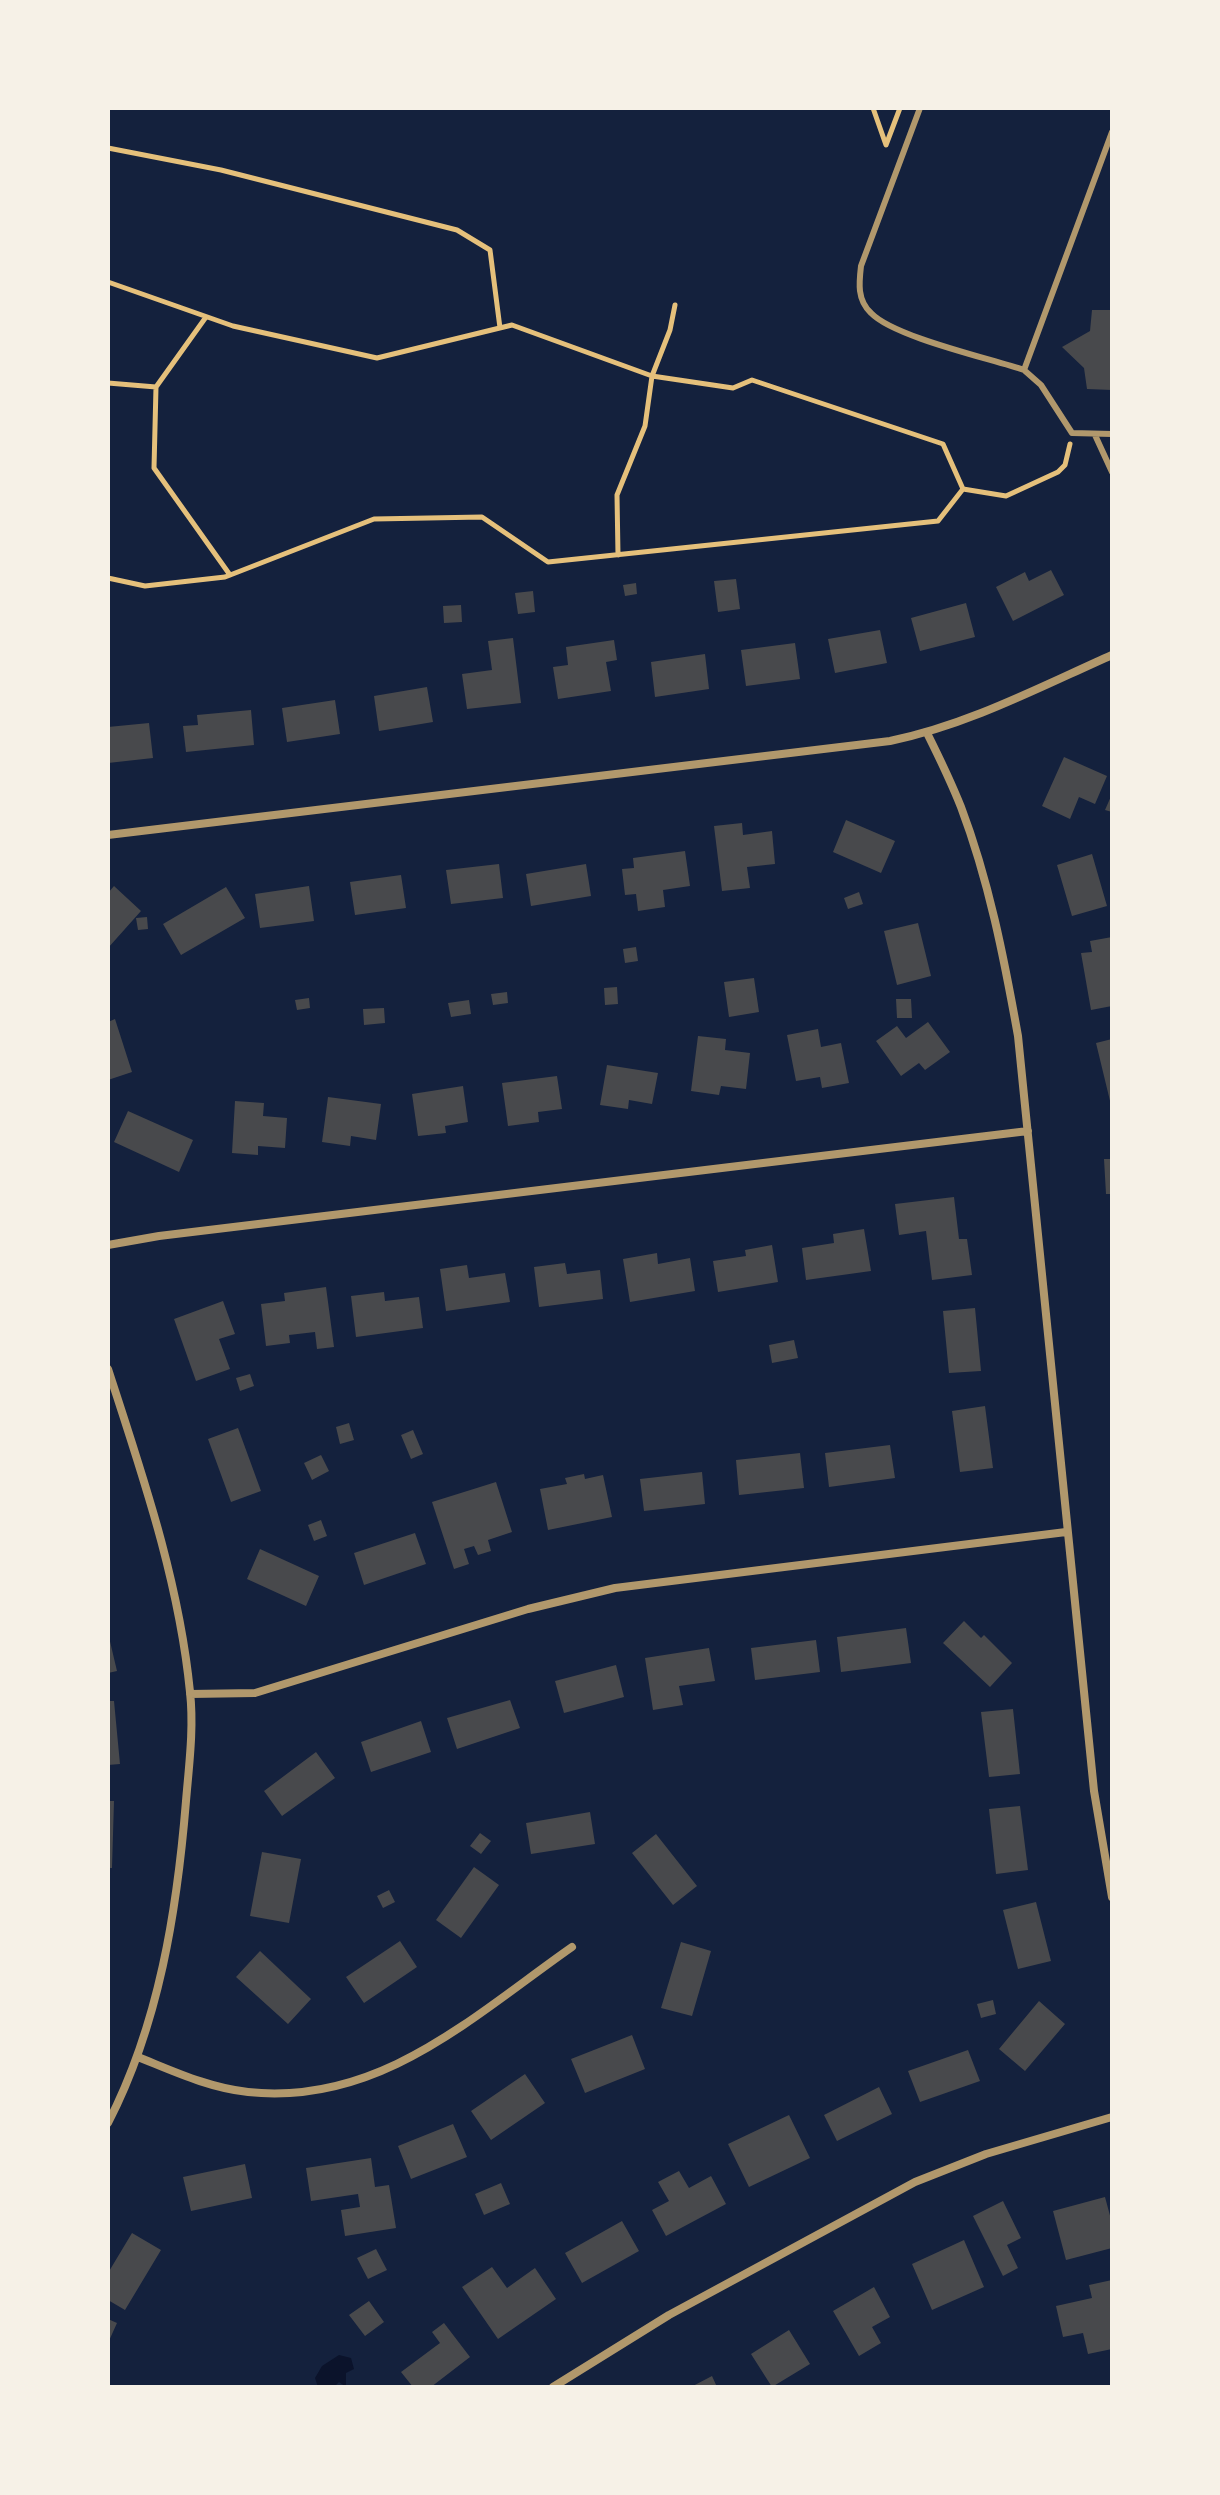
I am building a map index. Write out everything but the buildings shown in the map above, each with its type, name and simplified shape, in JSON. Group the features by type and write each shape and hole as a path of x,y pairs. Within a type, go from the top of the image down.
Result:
{"street":[{"path":"108,835 874,743 927,733 1112,655"},
{"path":"927,733 961,805 995,918 1018,1036 1094,1791 1112,1897"},
{"path":"108,1245 191,1232 1028,1131"},
{"path":"108,1369 156,1518 173,1592 190,1694 191,1734 180,1879 169,1940 138,2057 108,2123"},
{"path":"190,1694 255,1693 528,1609 615,1588 1066,1532"},
{"path":"138,2057 191,2079 246,2092 289,2093 344,2086 379,2074 420,2053 572,1947"},
{"path":"553,2387 669,2315 915,2182 986,2154 1112,2117"}],"lane":[{"path":"920,108 861,266 858,291 869,311 889,328 1024,370 1041,385 1072,433 1112,434"},
{"path":"1024,370 1112,132"},
{"path":"1095,435 1112,472"}],"path":[{"path":"873,108 886,145 900,108"},
{"path":"108,148 221,170 457,230 490,250 500,328"},
{"path":"108,282 233,326 377,358 512,325 652,376 733,388 752,380 943,444 963,489"},
{"path":"618,555 617,495 645,426 652,376 670,330 675,305"},
{"path":"206,317 156,387 154,468 230,575"},
{"path":"108,383 156,387"},
{"path":"963,489 1006,496 1058,472 1065,465 1072,433"},
{"path":"108,578 145,586 230,575 374,519 482,517 548,562 938,521 963,489"}],"water":[{"path":"339,2355 351,2358 354,2369 346,2373 346,2387 339,2382 334,2387 318,2387 315,2378 322,2366"}]}
